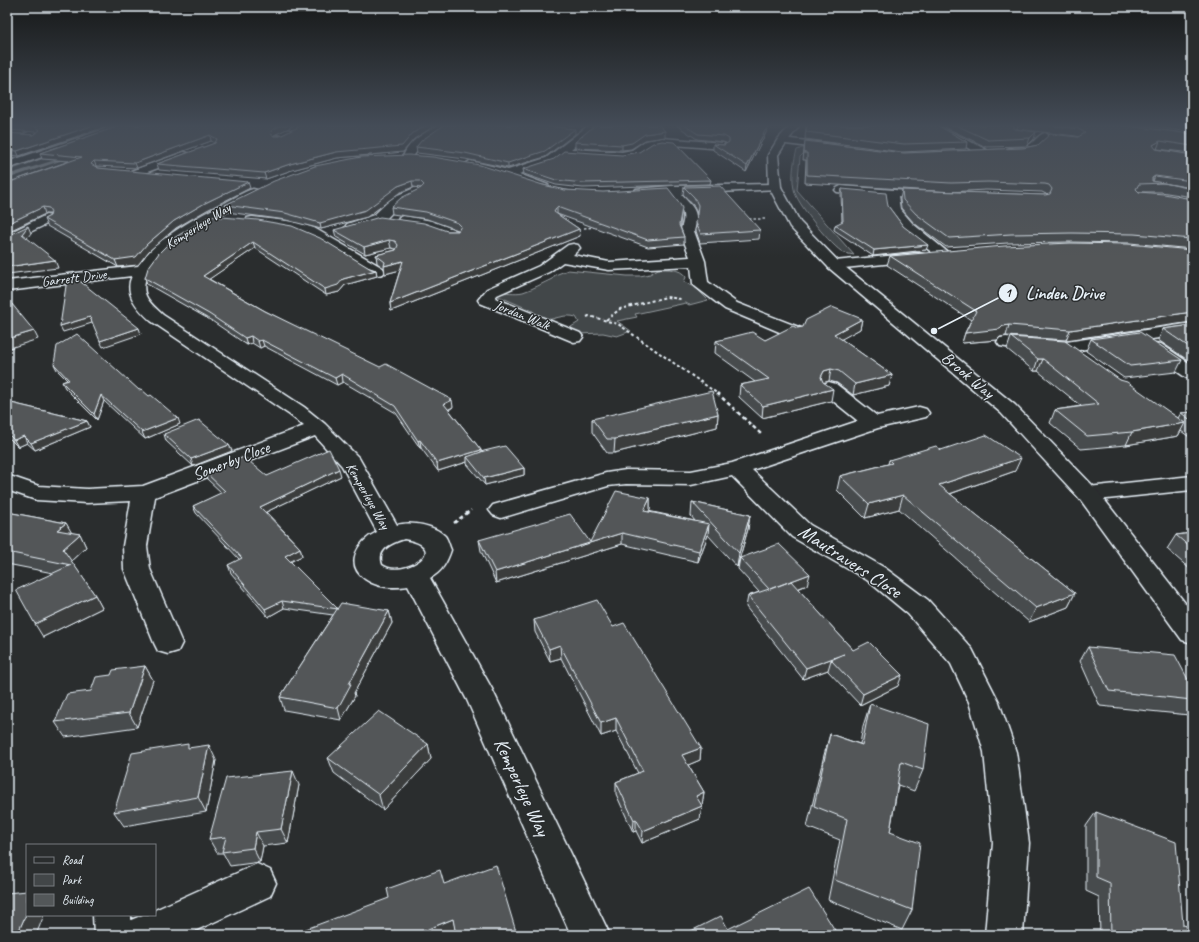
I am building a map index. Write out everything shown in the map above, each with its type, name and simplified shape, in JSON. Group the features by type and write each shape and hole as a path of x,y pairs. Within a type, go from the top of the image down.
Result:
{"street":[{"path":"135,173 146,169"},
{"path":"487,169 508,174 540,186 554,189"},
{"path":"508,174 523,169"},
{"name":"Brook Way","path":"773,169 774,187 795,224 834,265 1008,409 1088,494 1192,632"},
{"path":"121,172 159,175"},
{"name":"Kemperleye Way","path":"246,182 263,186 209,216 172,239 157,252 142,270 137,283 138,294 145,306 158,318 297,411 318,428 351,463 390,534"},
{"path":"624,192 774,187"},
{"path":"671,190 690,212 691,220 687,231 698,262 701,284 731,306 794,332"},
{"path":"841,190 942,196"},
{"path":"379,218 397,200 417,191"},
{"path":"891,193 894,210 908,227 943,254"},
{"path":"209,216 295,226 320,236 362,261 377,264"},
{"path":"320,236 379,218 427,224 453,234"},
{"path":"10,236 46,219"},
{"name":"Jordan Walk","path":"574,337 486,300 492,292 544,269 567,252 610,266 698,262"},
{"path":"834,265 958,253"},
{"name":"Garrett Drive","path":"7,286 142,270"},
{"path":"1006,342 1066,347 1192,328"},
{"path":"1138,336 1192,373"},
{"path":"1066,347 1084,360"},
{"path":"829,388 873,423"},
{"path":"501,510 599,472 626,477 691,478 738,468 873,423 919,413"},
{"name":"Somerby Close","path":"7,482 36,494 118,496 144,493 164,487 318,428"},
{"name":"Mautravers Close","path":"738,468 777,509 801,531 876,574 918,607 962,657 984,702 1000,752 1011,843 1004,935"},
{"path":"1088,494 1192,483"},
{"path":"144,493 135,546 137,569 168,643"},
{"name":"Kemperleye Way","path":"404,531 417,531 429,535 436,542 439,550 436,560 429,569 416,576 402,579 387,579 376,575 368,567 366,558 370,549 378,540 390,534 404,531"},
{"name":"Kemperleye Way","path":"416,576 481,698 591,935"},
{"path":"143,935 257,883"},
{"path":"112,916 113,935"}],"path":[{"path":"744,220 790,217"},
{"path":"583,228 598,227"},
{"path":"606,320 620,309 666,297 686,300 705,287"},
{"path":"554,329 589,316 618,324 721,396 781,454"},
{"path":"433,538 472,510"}],"green space":[{"path":"13,169 64,169 7,189 7,171"},
{"path":"793,169 799,169 797,190 854,255 844,253 838,249 816,226 795,193"},
{"path":"658,269 680,272 686,277 684,282 695,287 708,300 689,305 686,303 635,314 637,317 617,321 631,331 617,336 603,333 577,334 571,329 571,327 579,322 576,317 565,316 547,320 535,315 533,311 498,296 498,294 501,293 520,293 527,291 552,279 555,275 568,270 640,276 650,274"}],"building":[{"path":"47,169 108,169 248,182 205,203 174,221 147,244 136,257 115,260 44,219 50,216 51,212 49,208 43,207 7,224 7,183"},
{"path":"216,169 276,169 264,173"},
{"path":"307,169 492,169 543,185 565,190 603,192 668,188 682,208 679,225 684,237 648,240 557,207 554,212 579,229 390,303 403,261 384,266 385,262 376,255 396,250 398,245 395,241 389,240 364,247 334,230 380,217 424,223 447,231 458,231 461,226 458,223 426,212 391,207 401,198 424,185 420,181 412,181 398,186 366,210 320,223 285,213 225,205 274,181"},
{"path":"523,169 700,169 711,180 583,183 556,180"},
{"path":"807,169 1192,169 1192,181 1155,176 1152,178 1152,181 1164,183 1139,184 1136,189 1139,192 1164,194 1192,199 1192,239 1134,234 1072,233 1011,234 949,238 916,214 903,200 902,190 1045,195 1050,194 1052,189 1049,185 1045,184 988,182 951,183 807,175"},
{"path":"1167,184 1192,188 1192,189"},
{"path":"720,186 760,230 701,234 696,223 698,205 694,197 684,187"},
{"path":"842,189 886,193 888,206 903,226 928,245 874,250 835,225 843,221"},
{"path":"210,216 258,220 292,226 320,238 371,269 376,270 343,279 338,285 325,289 253,242 203,276 265,311 380,367 386,364 452,400 444,404 481,450 437,463 420,440 418,441 395,406 342,374 335,378 262,340 258,341 251,336 245,338 209,314 145,278 148,268 159,253 174,238"},
{"path":"28,226 22,234 55,260 7,267 7,236"},
{"path":"1071,243 1128,244 1192,250 1192,312 1070,330 1009,325 1003,326 1000,329 965,333 976,311 890,256 1004,246"},
{"path":"76,278 139,328 100,341 90,317 60,326 67,279"},
{"path":"7,298 34,331 7,339"},
{"path":"832,307 862,319 834,334 892,375 855,384 839,371 831,369 824,371 821,377 823,382 833,389 763,406 740,385 769,379 716,341 752,332 765,340 793,326 797,328 803,327 806,320"},
{"path":"1192,325 1192,349 1163,329"},
{"path":"1140,332 1182,360 1130,366 1091,339"},
{"path":"77,334 139,390 141,389 149,396 151,395 178,418 142,432 101,395 94,414 62,382 69,380 54,364 57,346"},
{"path":"1011,337 1065,341 1185,423 1132,432 1087,436 1055,410 1099,404 1043,359 1038,359"},
{"path":"712,391 718,414 615,439 607,439 592,419"},
{"path":"7,402 87,421 31,443 24,436 14,440 7,433"},
{"path":"1192,412 1192,421 1181,413"},
{"path":"199,420 229,445 191,459 164,434"},
{"path":"986,435 1021,458 939,485 1075,593 1036,608 903,495 869,504 840,476 892,463 889,460 936,446 941,450"},
{"path":"505,446 524,468 484,478 467,457 484,451"},
{"path":"329,449 339,469 260,507 300,548 285,556 338,609 282,601 265,609 228,565 242,558 193,506 225,491 205,472 244,457 267,476"},
{"path":"616,491 650,498 644,511 709,524 699,551 622,533 495,572 479,540 570,514 590,542"},
{"path":"692,502 750,515 739,553"},
{"path":"7,512 66,523 57,530 80,534 63,549 95,595 35,624 16,590 71,565 7,552"},
{"path":"1192,533 1192,549 1176,535"},
{"path":"779,544 810,574 791,581 853,650 869,642 902,675 863,694 831,660 844,654 806,668 748,596 769,589 740,558"},
{"path":"597,600 613,627 624,623 701,748 682,755 704,792 696,796 702,806 643,831 636,819 634,820 616,782 643,771 616,718 601,723 560,645 549,649 534,620"},
{"path":"341,603 389,611 349,684 351,684 338,708 280,697"},
{"path":"1088,647 1175,655 1192,687 1192,700 1109,691"},
{"path":"145,666 129,713 55,722 67,694 91,691 96,677 111,675 113,670"},
{"path":"870,704 929,724 923,770 901,762 890,832 920,843 912,910 835,880 847,819 814,806 830,734 862,745"},
{"path":"379,711 428,744 379,795 328,758"},
{"path":"188,744 188,748 209,745 198,797 114,812 132,753"},
{"path":"293,771 281,829 256,832 253,848 222,852 226,837 209,839 226,778"},
{"path":"1096,812 1176,842 1183,925 1187,926 1187,935 1111,935 1110,883 1096,877"},
{"path":"496,865 517,935 456,935 453,919 413,935 290,935 389,898 387,889 440,870 444,884"},
{"path":"809,889 838,935 683,935 721,916 728,929"},
{"path":"26,891 26,914 17,935 7,935 7,893"}],"waterway":[{"path":"7,177 32,169"}],"place":[{"name":"Linden Drive","path":"934,331"}]}
